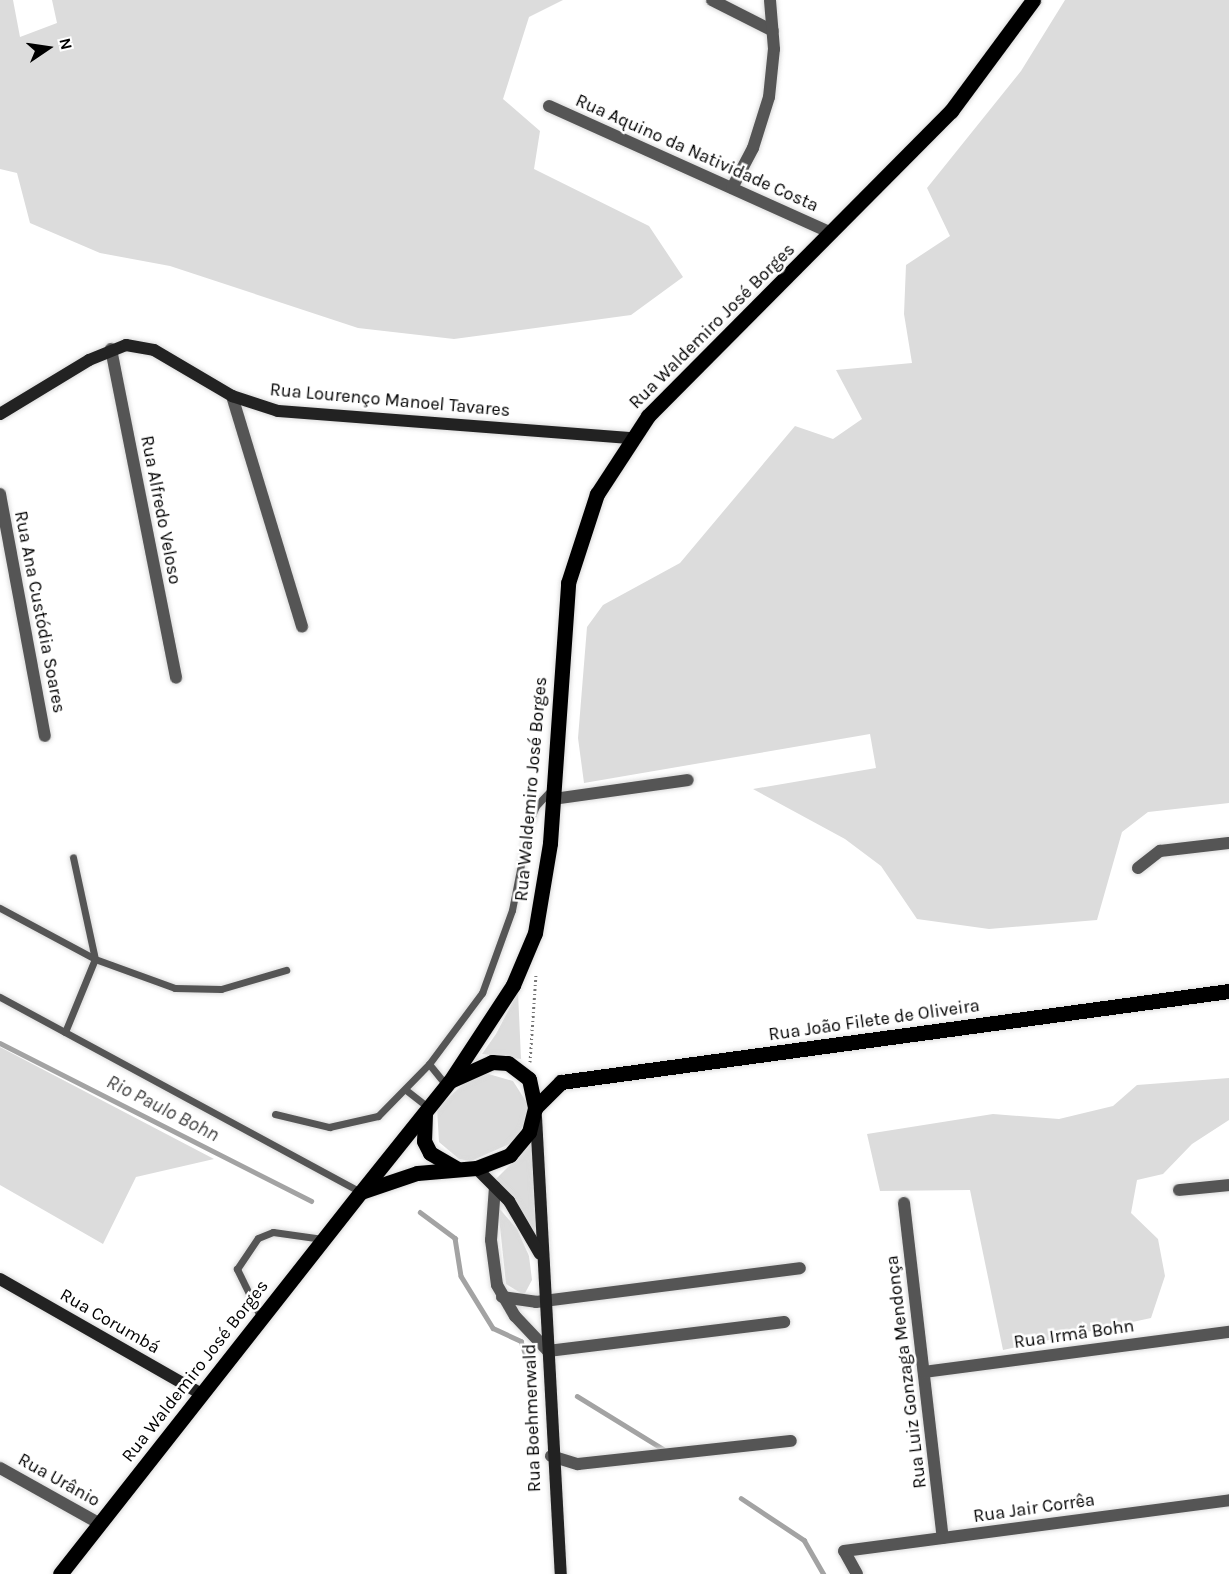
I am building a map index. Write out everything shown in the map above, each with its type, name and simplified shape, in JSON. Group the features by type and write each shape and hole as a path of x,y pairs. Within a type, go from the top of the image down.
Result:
{"main road":[{"name":"Rua Waldemiro José Borges","path":"448,1083 527,956 545,883 565,610 575,552 597,494 630,438 951,111 1033,0"},
{"name":"Rua João Filete de Oliveira","path":"535,1108 561,1082 1229,991"},
{"path":"361,1192 417,1173 469,1169 510,1155 529,1132 535,1108 529,1079 508,1063 492,1062 448,1083 427,1111 424,1141 430,1153 469,1169"},
{"name":"Rua Waldemiro José Borges","path":"60,1574 323,1239 427,1111"}],"street":[{"path":"712,0 773,31"},
{"path":"732,188 753,148 769,97 773,31 770,0"},
{"name":"Rua Aquino da Natividade Costa","path":"549,106 831,233"},
{"name":"Rua Lourenço Manoel Tavares","path":"0,414 111,349 126,345 154,350 232,396 278,411 630,438"},
{"name":"Rua Alfredo Veloso","path":"111,349 176,678"},
{"path":"232,396 302,627"},
{"name":"Rua Ana Custódia Soares","path":"0,494 45,736"},
{"path":"553,793 688,780"},
{"path":"1137,868 1160,851 1229,843"},
{"name":"Rua Boehmerwald","path":"535,1108 548,1351 552,1480 561,1574"},
{"name":"Rua Boehmerwald","path":"469,1169 495,1187 520,1217 543,1261"},
{"path":"1179,1190 1229,1185"},
{"path":"495,1187 491,1240 502,1297 548,1351 784,1322"},
{"name":"Rua Luiz Gonzaga Mendonça","path":"904,1203 943,1538"},
{"path":"502,1297 545,1300 800,1268"},
{"name":"Rua Corumbá","path":"0,1279 202,1394"},
{"name":"Rua Irmã Bohn","path":"924,1372 1229,1332"},
{"path":"551,1456 578,1464 791,1441"},
{"path":"552,1480 578,1464"},
{"name":"Rua Urânio","path":"0,1468 100,1524"},
{"name":"Rua Jair Corrêa","path":"857,1574 844,1551 1229,1500"}],"lane":[{"path":"275,1114 329,1127 378,1116 429,1064 482,993 512,910 529,824 536,806 553,793"},
{"path":"65,1032 95,959 73,856"},
{"path":"0,908 95,959 174,988 220,989 286,970"},
{"path":"0,997 361,1192"},
{"path":"429,1064 448,1083"},
{"path":"406,1090 427,1111"},
{"path":"261,1318 237,1269 258,1238 273,1232 323,1239"}],"path":[{"path":"529,1079 538,964"}],"shaded area":[{"path":"0,0 13,0 20,37 57,23 52,0 563,0 529,17 503,99 540,131 534,169 649,226 683,277 631,315 454,339 358,328 170,266 100,253 30,223 17,173 0,169"},
{"path":"1065,0 1229,0 1229,803 1148,812 1122,832 1097,920 989,929 917,919 881,866 845,839 753,789 876,768 870,734 584,783 578,738 587,627 603,605 680,563 795,426 833,439 862,419 836,370 912,363 904,314 906,265 950,236 927,188 1021,71"},
{"path":"518,992 521,1059 482,1054 496,1034"},
{"path":"0,1047 214,1159 136,1177 103,1244 0,1185"},
{"path":"485,1073 513,1081 527,1103 528,1117 514,1142 471,1161 459,1159 439,1142 437,1108 469,1079"},
{"path":"1229,1078 1229,1120 1192,1144 1163,1174 1137,1180 1131,1213 1158,1239 1165,1276 1151,1318 1003,1350 970,1190 880,1191 867,1134 993,1114 1059,1119 1113,1106 1137,1085"},
{"path":"532,1143 536,1227 534,1230 496,1179"},
{"path":"498,1207 517,1229 529,1256 532,1280 524,1295 506,1284"}],"waterway":[{"name":"Rio Paulo Bohn","path":"0,1043 311,1201"},
{"name":"Rio Paulo Bohn","path":"420,1212 455,1238 461,1276 493,1328 521,1341 530,1367"},
{"name":"Rio Paulo Bohn","path":"577,1396 663,1449"},
{"name":"Rio Paulo Bohn","path":"741,1498 804,1540 824,1574"}]}
